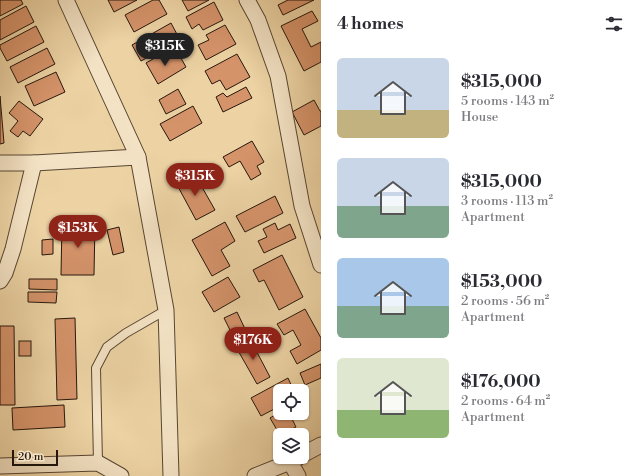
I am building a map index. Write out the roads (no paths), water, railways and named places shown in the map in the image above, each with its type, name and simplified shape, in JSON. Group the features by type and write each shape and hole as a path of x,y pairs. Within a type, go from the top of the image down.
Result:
{"street":[{"path":"66,0 138,157 166,310 171,476"},
{"path":"247,0 258,20 278,76 302,206 321,265"},
{"path":"0,163 34,163 138,157"},
{"path":"0,281 5,273 13,249 34,163"},
{"path":"309,451 321,444"},
{"path":"0,466 98,463 120,476"},
{"path":"255,476 283,464"},
{"path":"297,464 298,476"}],"lane":[{"path":"98,463 96,368 107,347 126,333 166,310"}]}
